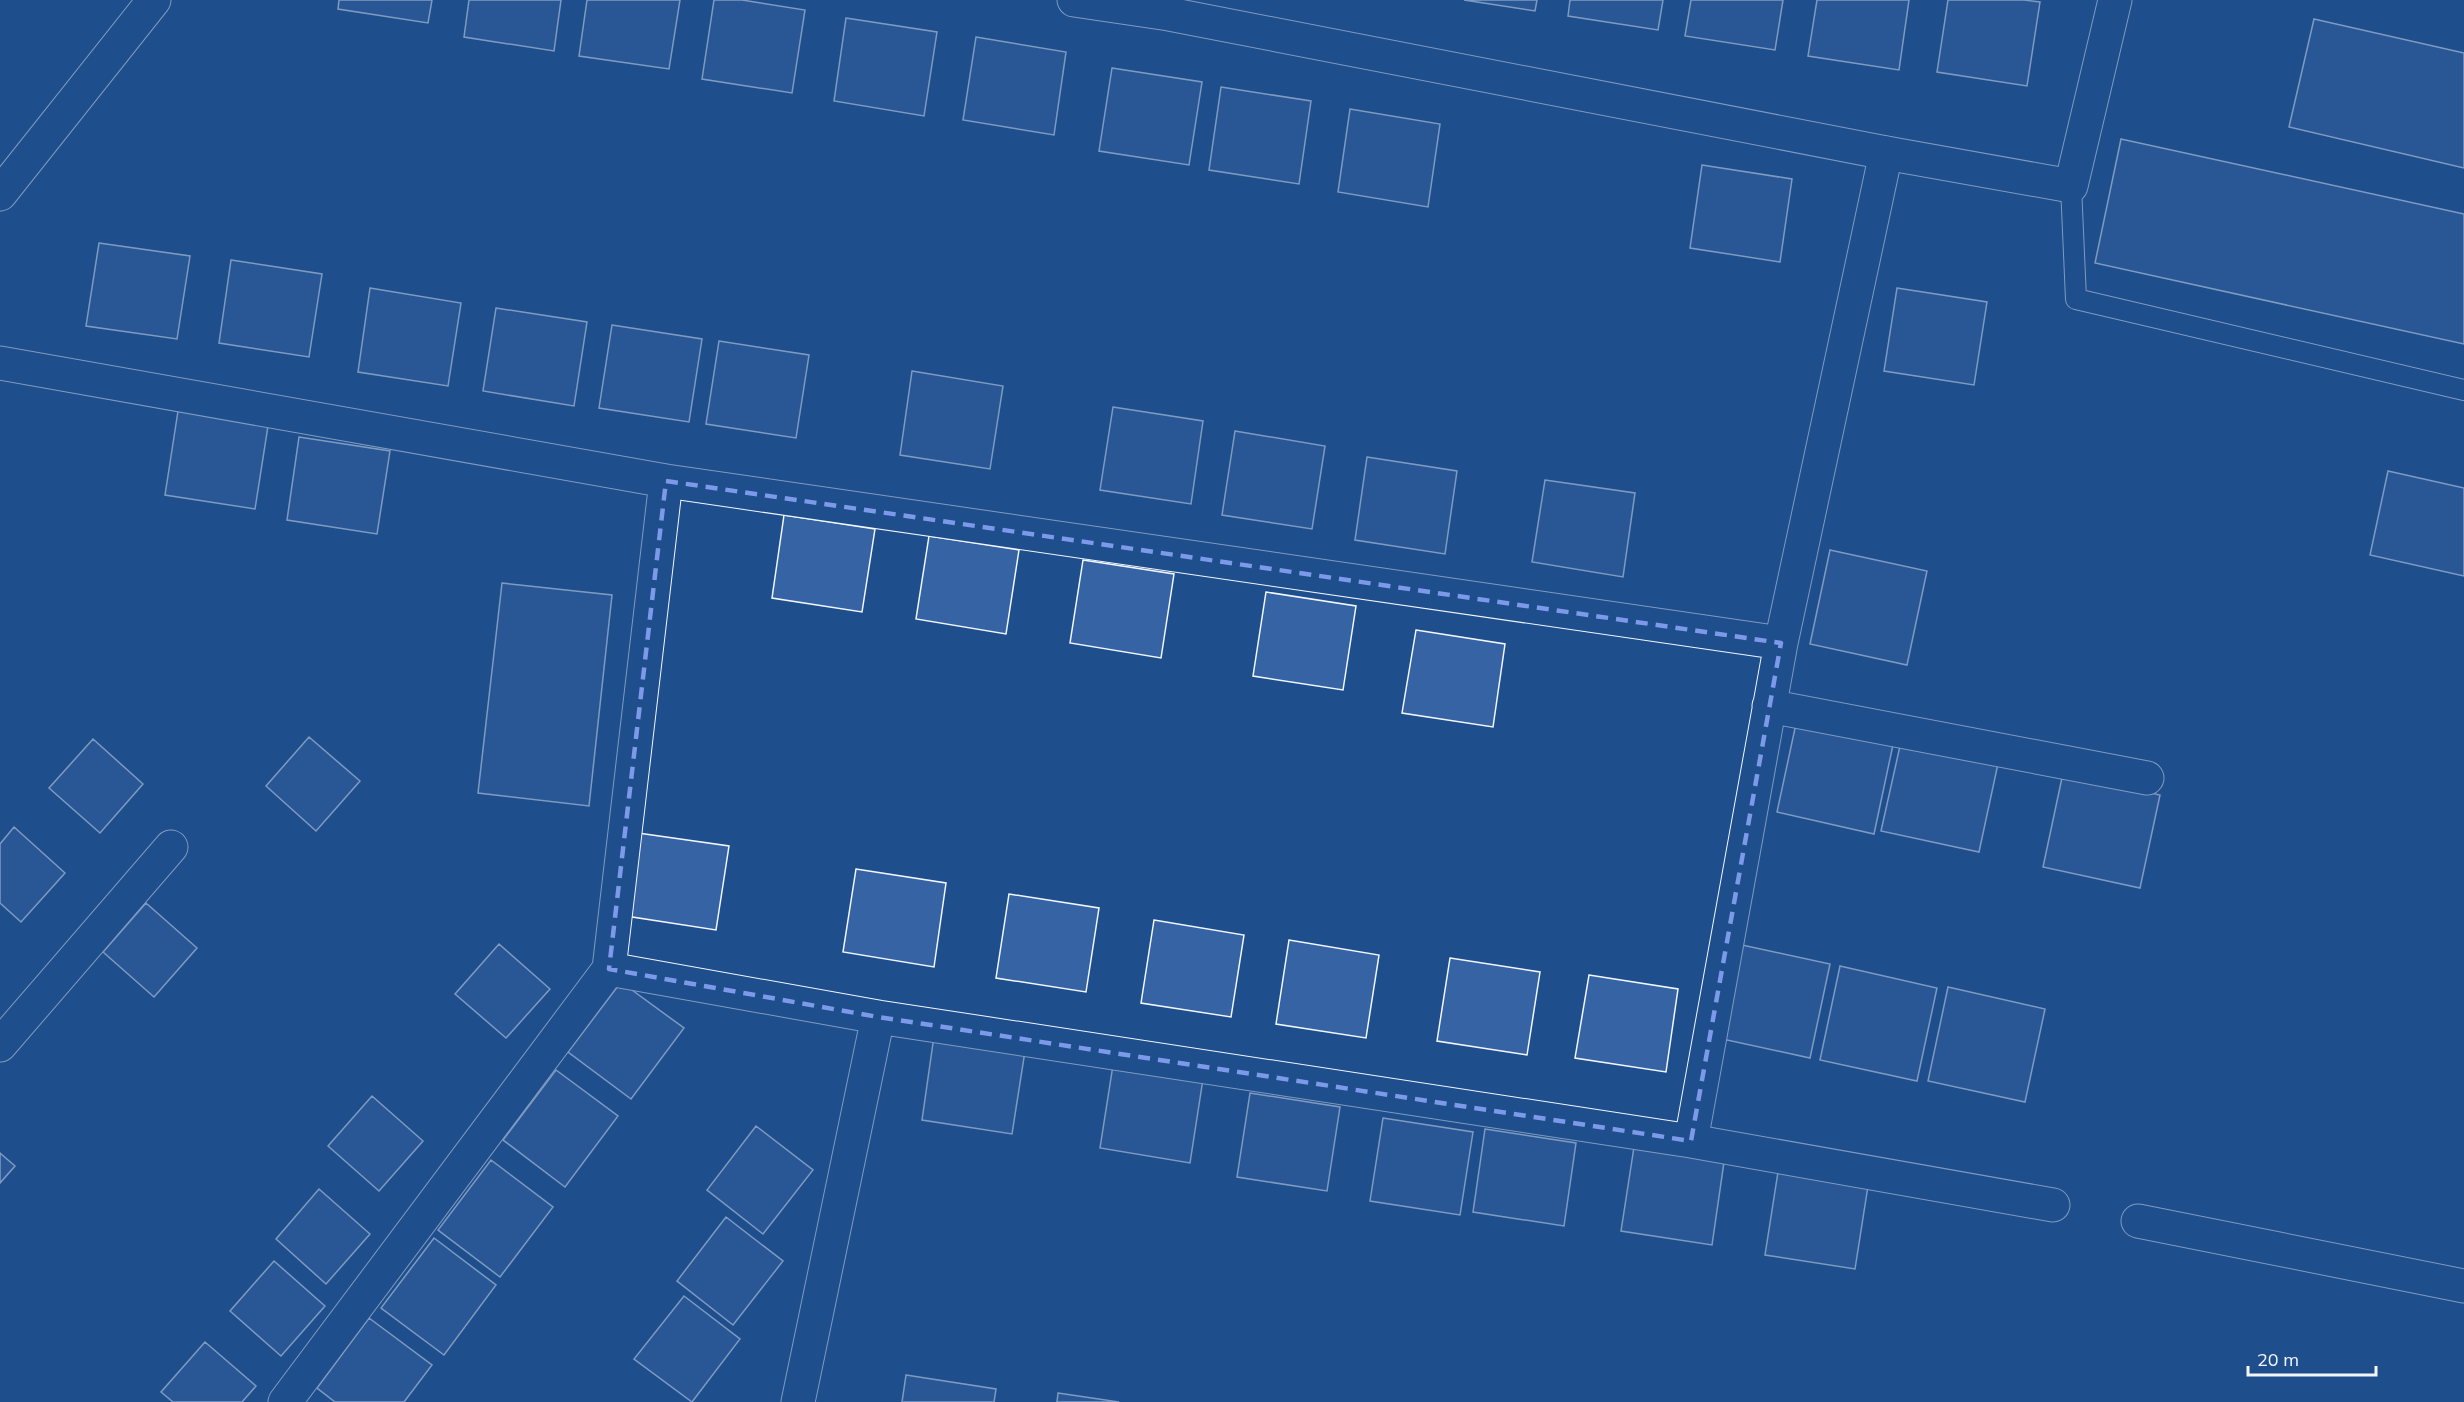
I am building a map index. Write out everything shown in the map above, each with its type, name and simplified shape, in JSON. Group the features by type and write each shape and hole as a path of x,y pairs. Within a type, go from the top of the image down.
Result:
{"street":[{"path":"0,194 154,0"},
{"path":"1074,0 1169,14 1886,153 2071,186 2115,0"},
{"path":"1691,1141 1781,643 1886,153"},
{"path":"0,363 666,481 1781,643"},
{"path":"285,1402 609,969 666,481"},
{"path":"1769,706 2147,778"},
{"path":"0,1045 171,847"},
{"path":"609,969 878,1017 1691,1141 2053,1205"},
{"path":"798,1402 878,1017"},
{"path":"2138,1221 2464,1286"}],"lane":[{"path":"2071,186 2076,299 2464,390"}],"highlighted area":[{"path":"666,481 1781,643 1691,1141 878,1017 609,969"}],"building":[{"path":"339,0 432,0 428,23 338,9"},
{"path":"469,0 561,0 554,51 464,37"},
{"path":"587,0 680,0 669,69 579,56"},
{"path":"714,0 742,0 805,10 792,93 702,79"},
{"path":"1464,0 1537,0 1535,11"},
{"path":"1570,0 1663,0 1658,30 1568,16"},
{"path":"1691,0 1783,0 1775,50 1685,36"},
{"path":"1817,0 1909,0 1899,70 1808,56"},
{"path":"1948,0 2040,2 2027,86 1937,72"},
{"path":"846,18 937,32 924,116 834,101"},
{"path":"2314,19 2464,53 2464,168 2289,127"},
{"path":"976,37 1066,52 1054,135 963,120"},
{"path":"1112,68 1202,82 1189,165 1099,151"},
{"path":"1221,87 1311,101 1299,184 1209,170"},
{"path":"1350,109 1440,124 1428,207 1338,192"},
{"path":"2121,139 2464,214 2464,344 2095,263"},
{"path":"1702,165 1792,179 1780,262 1690,248"},
{"path":"99,243 190,256 177,339 86,326"},
{"path":"231,260 322,274 309,357 219,343"},
{"path":"370,288 461,303 448,386 358,372"},
{"path":"1897,288 1987,302 1974,385 1884,371"},
{"path":"496,308 587,322 574,406 483,391"},
{"path":"612,325 702,339 689,422 599,408"},
{"path":"719,341 809,355 796,438 706,424"},
{"path":"912,371 1003,386 990,469 900,455"},
{"path":"1113,407 1203,421 1191,504 1100,490"},
{"path":"178,411 268,426 255,509 165,495"},
{"path":"1235,431 1325,446 1312,529 1222,515"},
{"path":"299,437 390,451 377,534 287,520"},
{"path":"1367,457 1457,471 1445,554 1355,540"},
{"path":"2388,471 2464,488 2464,576 2370,555"},
{"path":"1545,480 1635,493 1623,577 1532,562"},
{"path":"784,515 875,529 862,612 772,598"},
{"path":"929,536 1019,550 1006,634 916,619"},
{"path":"1830,550 1927,571 1907,665 1810,644"},
{"path":"1083,560 1174,574 1161,658 1070,643"},
{"path":"502,583 612,595 589,806 478,793"},
{"path":"1266,592 1356,606 1343,690 1253,676"},
{"path":"1416,630 1505,644 1493,727 1402,713"},
{"path":"1797,719 1894,740 1874,834 1777,812"},
{"path":"309,737 360,781 316,831 266,786"},
{"path":"1902,737 1999,759 1979,852 1881,831"},
{"path":"93,739 143,784 100,833 49,788"},
{"path":"2063,773 2160,795 2140,888 2043,867"},
{"path":"14,827 65,873 21,922 0,903 0,844"},
{"path":"638,833 729,846 716,930 626,916"},
{"path":"856,869 946,883 934,967 843,952"},
{"path":"1009,894 1099,908 1086,992 996,978"},
{"path":"146,903 197,948 154,997 103,952"},
{"path":"1154,920 1244,935 1231,1017 1141,1003"},
{"path":"1289,940 1379,955 1366,1038 1276,1024"},
{"path":"1733,943 1830,964 1810,1058 1713,1037"},
{"path":"499,944 550,989 506,1038 455,994"},
{"path":"1450,958 1540,972 1527,1055 1437,1041"},
{"path":"1840,966 1937,988 1917,1081 1820,1060"},
{"path":"1589,975 1678,989 1666,1072 1575,1058"},
{"path":"621,982 684,1028 631,1099 568,1052"},
{"path":"1948,987 2045,1009 2025,1102 1928,1081"},
{"path":"934,1036 1025,1051 1012,1134 922,1120"},
{"path":"1113,1065 1203,1079 1190,1163 1100,1148"},
{"path":"556,1070 618,1116 565,1187 503,1140"},
{"path":"1250,1093 1340,1107 1327,1191 1237,1177"},
{"path":"372,1096 423,1141 379,1191 328,1146"},
{"path":"1383,1118 1473,1132 1460,1215 1370,1201"},
{"path":"756,1126 813,1170 763,1234 707,1190"},
{"path":"1485,1129 1576,1143 1564,1226 1473,1212"},
{"path":"1634,1147 1724,1162 1712,1245 1621,1231"},
{"path":"0,1153 15,1166 0,1183"},
{"path":"491,1160 553,1207 500,1277 438,1230"},
{"path":"1778,1172 1868,1186 1855,1269 1765,1255"},
{"path":"319,1189 370,1234 326,1284 276,1239"},
{"path":"726,1217 783,1261 733,1325 677,1281"},
{"path":"434,1238 496,1285 444,1355 381,1308"},
{"path":"274,1261 325,1306 281,1356 230,1311"},
{"path":"684,1296 740,1339 692,1402 634,1359"},
{"path":"369,1318 432,1365 404,1402 335,1402 317,1388"},
{"path":"205,1342 256,1386 242,1402 173,1402 161,1392"},
{"path":"906,1375 996,1389 994,1402 902,1402"},
{"path":"1058,1393 1119,1402 1057,1402"}]}
